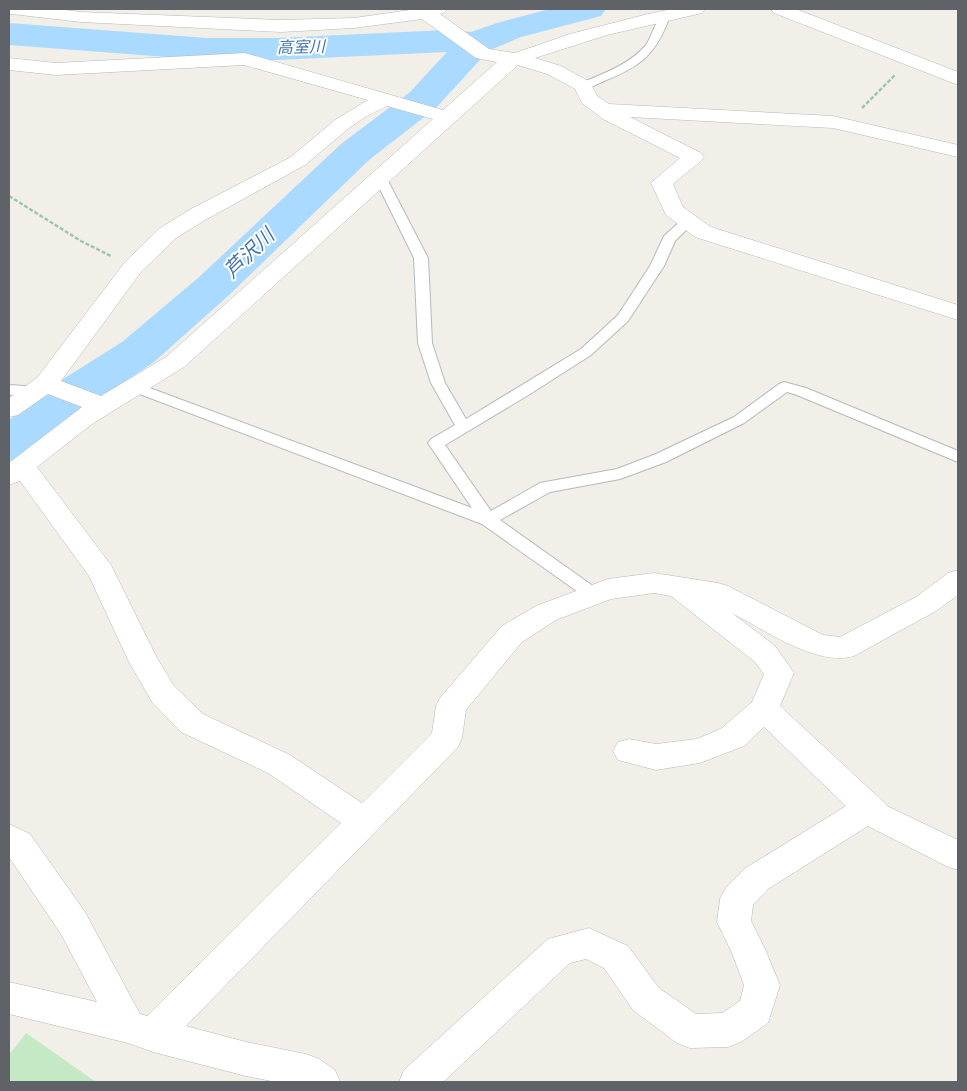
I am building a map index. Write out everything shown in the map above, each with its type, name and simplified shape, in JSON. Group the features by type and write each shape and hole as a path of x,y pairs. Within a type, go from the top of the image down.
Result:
{"street":[{"path":"12,9 81,17 281,26 354,23 434,15 483,54 516,59 554,70 583,86 589,99 604,110 694,157 662,183 674,210 703,232 958,313"},
{"path":"323,9 354,23"},
{"path":"363,821 279,764 192,722 163,694 144,662 101,572 15,470 83,418 97,404 134,387 176,362 380,177 441,116 507,63 535,51 597,31 696,9"},
{"path":"780,9 958,79"},
{"path":"9,64 56,68 245,59 441,116"},
{"path":"9,409 46,388 133,267 168,233 199,214 298,161 350,118 390,101"},
{"path":"604,110 833,122 958,151"},
{"path":"46,388 97,404"},
{"path":"140,1030 363,821 447,738 451,706 512,634 546,613 608,589 654,584 718,594 818,645 844,648 926,604 958,580"},
{"path":"629,750 656,757 700,751 733,737 764,709 779,673 766,654 680,588"},
{"path":"764,709 870,808 886,820 958,856"},
{"path":"417,1082 560,950 589,943 616,957 646,999 690,1031 728,1030 755,1011 762,985 748,949 734,922 737,899 756,879 870,808"},
{"path":"9,838 18,844 73,923 140,1030"},
{"path":"9,998 140,1030 246,1059 306,1071 322,1082"}],"lane":[{"path":"583,86 623,69 640,57 656,39 665,16"},
{"path":"380,177 421,258 425,343 438,383 463,426"},
{"path":"488,520 436,443 525,391 586,352 601,339 623,318 657,266 669,239 689,221"},
{"path":"134,387 488,520 594,595"},
{"path":"488,520 546,487 620,474 661,458 739,420 784,387 800,391 958,457"},
{"path":"9,390 46,388"}],"path":[{"path":"846,125 910,60"},
{"path":"9,196 81,241 133,267"}],"green space":[{"path":"26,1033 96,1082 9,1082 9,1055"}],"waterway":[{"name":"高室川","path":"475,43 509,30 589,9"},
{"name":"高室川","path":"9,34 207,49 277,49 446,41 475,43"},
{"name":"芦沢川","path":"9,445 74,394 138,352 213,287 355,152 423,100 475,43"}]}
